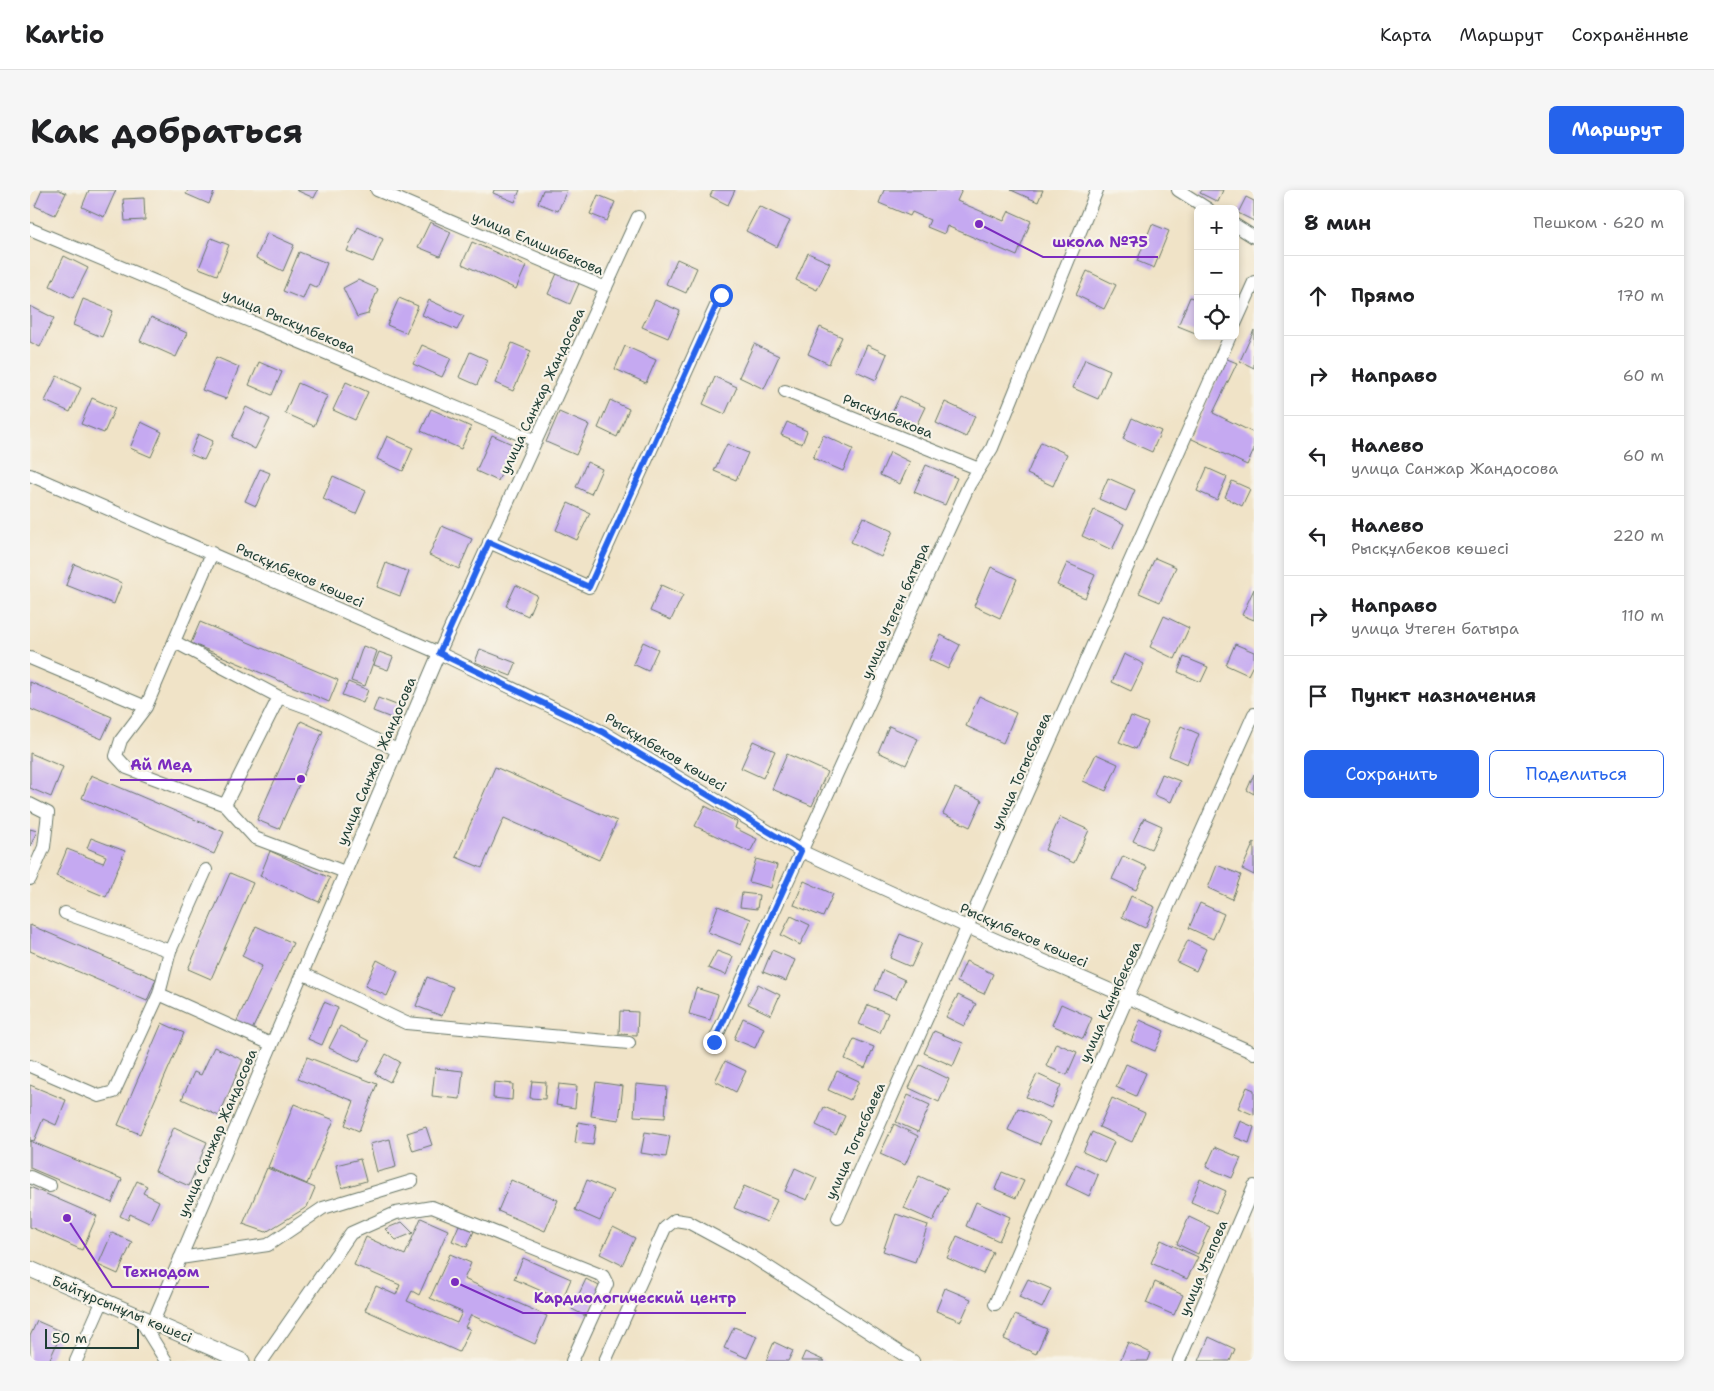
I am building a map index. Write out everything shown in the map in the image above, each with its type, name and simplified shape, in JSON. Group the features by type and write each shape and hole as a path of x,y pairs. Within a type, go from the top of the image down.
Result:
{"main road":[{"name":"Байтұрсынұлы көшесі","path":"30,1269 242,1361"}],"street":[{"name":"улица Елишибекова","path":"377,190 606,288"},
{"name":"улица Утеген батыра","path":"714,1042 969,485 992,448 1098,190"},
{"path":"1178,190 1202,205"},
{"name":"улица Санжар Жандосова","path":"153,1322 439,653 638,217"},
{"path":"1239,228 1254,237"},
{"name":"улица Рыскулбекова","path":"30,229 536,441"},
{"path":"1239,315 1254,282"},
{"path":"489,542 589,587 721,295"},
{"name":"улица Тогысбаева","path":"838,1218 1228,340"},
{"name":"Рыскулбекова","path":"785,391 979,469"},
{"name":"Рысқұлбеков көшесі","path":"30,475 439,653 603,732 801,851 967,927 1128,996 1254,1053"},
{"path":"212,553 146,707 121,740 116,756 127,768 225,804 255,838 345,872"},
{"path":"175,642 278,697 312,709 397,750"},
{"path":"30,658 146,707"},
{"path":"225,804 278,697"},
{"name":"улица Каныбекова","path":"995,1304 1128,996 1254,714"},
{"path":"30,804 48,812 44,847 30,879"},
{"path":"30,1066 99,1096 114,1092 159,994 170,951 206,870"},
{"path":"65,913 170,951"},
{"path":"302,973 406,1023 630,1043"},
{"path":"159,994 272,1044"},
{"path":"30,1178 50,1186"},
{"path":"180,1258 268,1245 323,1208 412,1181"},
{"name":"улица Утепова","path":"1179,1361 1254,1186"},
{"path":"262,1361 352,1233 396,1213 432,1207 604,1276 607,1284 572,1361"},
{"path":"605,1361 665,1228 675,1220 688,1222 753,1257 913,1361"},
{"path":"76,1361 103,1300"},
{"path":"138,1316 166,1361"}],"building":[{"path":"42,190 59,190 66,193 55,215 35,206"},
{"path":"89,190 116,190 104,217 82,207"},
{"path":"188,190 215,190 209,204 186,194"},
{"path":"296,190 318,190 314,198"},
{"path":"494,190 520,190 515,202 493,193"},
{"path":"543,190 567,190 558,211 538,203"},
{"path":"713,190 735,190 728,205 710,196"},
{"path":"884,190 962,190 957,201 1004,221 1009,211 1031,221 1017,256 947,226 944,234 927,227 930,220 912,212 910,216 879,203"},
{"path":"1011,190 1043,190 1038,202"},
{"path":"1202,190 1223,190 1218,202 1200,193"},
{"path":"598,195 615,202 607,221 590,214"},
{"path":"1246,197 1254,201 1254,221 1239,214"},
{"path":"144,198 145,220 125,221 123,199"},
{"path":"759,206 790,221 777,247 746,231"},
{"path":"430,222 451,232 440,256 418,247"},
{"path":"1152,224 1169,231 1154,268 1137,261"},
{"path":"358,227 383,239 373,262 347,251"},
{"path":"267,233 294,245 283,271 256,258"},
{"path":"211,238 229,245 217,275 199,268"},
{"path":"472,242 526,266 516,289 462,264"},
{"path":"299,252 327,263 317,288 309,284 303,299 283,291"},
{"path":"808,253 830,263 817,290 796,280"},
{"path":"64,256 88,268 73,298 50,286"},
{"path":"677,259 697,268 686,293 666,284"},
{"path":"558,271 580,281 570,304 548,294"},
{"path":"1087,271 1116,285 1104,309 1076,295"},
{"path":"358,280 378,289 368,314 357,317 343,288"},
{"path":"1190,297 1194,298 1194,332 1178,326"},
{"path":"399,298 418,306 406,333 387,325"},
{"path":"83,299 113,311 102,337 73,325"},
{"path":"429,300 464,316 457,330 422,315"},
{"path":"655,300 680,311 668,338 642,327"},
{"path":"30,306 54,318 40,347 30,342"},
{"path":"151,317 187,333 176,357 140,341"},
{"path":"820,327 842,337 829,364 808,354"},
{"path":"1254,330 1254,368 1240,361"},
{"path":"512,343 531,351 513,391 495,383"},
{"path":"754,344 779,356 764,389 739,377"},
{"path":"422,345 451,358 442,377 413,364"},
{"path":"867,345 887,354 876,380 856,371"},
{"path":"625,346 656,360 646,383 615,369"},
{"path":"470,352 488,360 477,385 459,377"},
{"path":"216,357 239,367 226,399 202,390"},
{"path":"1085,359 1110,370 1098,399 1073,388"},
{"path":"1227,359 1237,363 1213,413 1254,433 1254,450 1247,465 1190,438"},
{"path":"259,362 282,372 272,395 249,385"},
{"path":"57,376 81,388 70,412 45,401"},
{"path":"715,377 737,387 725,414 703,404"},
{"path":"346,382 368,392 355,420 333,410"},
{"path":"298,383 327,396 314,426 285,413"},
{"path":"900,396 925,407 916,426 891,415"},
{"path":"92,398 115,408 104,433 81,424"},
{"path":"610,400 629,409 617,437 598,428"},
{"path":"945,402 975,416 966,437 936,423"},
{"path":"246,407 270,419 255,449 232,437"},
{"path":"431,409 471,427 461,449 421,431"},
{"path":"559,412 589,425 576,455 546,442"},
{"path":"1132,418 1161,431 1152,452 1123,439"},
{"path":"141,422 162,432 151,457 130,448"},
{"path":"787,422 807,431 802,444 781,435"},
{"path":"198,434 213,441 204,460 190,454"},
{"path":"492,435 514,445 498,481 476,471"},
{"path":"823,435 853,449 843,471 813,458"},
{"path":"387,436 413,448 403,471 377,459"},
{"path":"1041,442 1067,454 1053,486 1027,474"},
{"path":"727,444 748,453 736,480 714,471"},
{"path":"890,452 910,462 900,484 880,475"},
{"path":"587,462 602,469 591,494 576,487"},
{"path":"926,465 957,478 945,505 914,492"},
{"path":"1207,468 1227,477 1217,500 1197,491"},
{"path":"260,469 270,473 256,506 245,501"},
{"path":"333,476 366,491 356,514 323,499"},
{"path":"1108,478 1135,490 1126,511 1099,499"},
{"path":"1232,481 1250,489 1242,506 1225,497"},
{"path":"568,503 590,513 577,540 556,530"},
{"path":"1094,510 1124,524 1112,550 1082,536"},
{"path":"863,517 893,531 881,557 851,542"},
{"path":"442,526 472,539 459,569 429,555"},
{"path":"1155,558 1176,567 1160,602 1139,593"},
{"path":"386,563 409,572 400,596 377,587"},
{"path":"1067,563 1095,575 1085,598 1057,585"},
{"path":"74,564 122,583 114,604 66,585"},
{"path":"991,567 1017,579 1000,618 974,606"},
{"path":"516,585 537,595 528,616 506,606"},
{"path":"661,585 683,595 671,620 650,611"},
{"path":"1254,589 1254,620 1242,615"},
{"path":"1164,616 1189,628 1175,659 1150,647"},
{"path":"200,622 338,680 329,702 191,643"},
{"path":"941,635 960,645 948,669 929,660"},
{"path":"643,642 658,649 648,671 633,664"},
{"path":"1235,644 1254,652 1254,663 1248,675 1226,665"},
{"path":"363,646 377,651 365,686 351,681"},
{"path":"480,649 516,663 511,676 475,662"},
{"path":"379,652 393,657 388,670 374,665"},
{"path":"1124,654 1144,664 1131,691 1112,682"},
{"path":"1184,657 1208,667 1201,682 1178,672"},
{"path":"30,682 112,717 102,739 30,709"},
{"path":"348,682 368,690 363,703 342,695"},
{"path":"979,696 1016,713 1003,743 966,726"},
{"path":"378,698 399,706 394,719 373,711"},
{"path":"1131,716 1148,723 1136,749 1119,742"},
{"path":"301,721 323,731 279,829 257,820"},
{"path":"889,726 918,739 906,765 878,752"},
{"path":"1181,726 1199,734 1187,764 1169,756"},
{"path":"753,741 775,751 763,778 741,768"},
{"path":"30,753 63,767 51,797 30,788"},
{"path":"787,754 827,772 812,806 772,789"},
{"path":"1096,754 1118,764 1106,791 1083,781"},
{"path":"495,767 617,821 599,860 504,818 482,868 456,857"},
{"path":"1162,774 1180,781 1171,802 1154,795"},
{"path":"1254,774 1254,794 1247,790"},
{"path":"91,775 224,832 214,854 82,798"},
{"path":"955,788 982,800 970,827 943,814"},
{"path":"705,806 737,822 735,828 757,839 750,852 695,826"},
{"path":"1060,817 1089,830 1074,863 1045,850"},
{"path":"1144,818 1162,826 1151,849 1133,841"},
{"path":"30,829 37,831 30,847"},
{"path":"91,838 125,851 106,897 56,876 67,849 103,863 106,856 87,848"},
{"path":"1254,842 1254,875 1242,869"},
{"path":"270,851 330,878 319,902 260,876"},
{"path":"1123,856 1147,867 1136,890 1112,879"},
{"path":"756,859 777,865 771,888 749,882"},
{"path":"1217,865 1241,875 1232,899 1208,888"},
{"path":"230,873 253,883 211,979 188,969"},
{"path":"804,881 833,894 823,917 794,905"},
{"path":"742,893 759,895 757,909 740,907"},
{"path":"1131,896 1155,907 1145,928 1122,917"},
{"path":"1200,903 1224,914 1213,939 1189,928"},
{"path":"718,906 751,919 741,945 708,932"},
{"path":"791,916 810,925 800,945 781,935"},
{"path":"30,925 156,979 147,1001 30,951"},
{"path":"256,926 293,943 252,1030 236,1023 262,966 242,956"},
{"path":"900,934 922,943 911,967 890,958"},
{"path":"1188,940 1206,949 1196,971 1177,962"},
{"path":"772,950 795,960 786,981 763,972"},
{"path":"717,951 733,957 726,975 708,968"},
{"path":"377,960 398,971 387,996 365,986"},
{"path":"966,961 993,974 984,994 957,982"},
{"path":"883,970 905,980 896,999 875,990"},
{"path":"427,977 453,987 442,1016 416,1006"},
{"path":"758,984 780,995 771,1015 748,1004"},
{"path":"696,988 718,995 710,1020 689,1014"},
{"path":"958,995 976,1004 964,1026 946,1017"},
{"path":"324,1002 338,1008 322,1045 308,1039"},
{"path":"1061,1004 1092,1018 1083,1039 1052,1025"},
{"path":"868,1005 888,1013 880,1033 859,1024"},
{"path":"620,1011 638,1012 637,1035 619,1034"},
{"path":"743,1018 764,1028 755,1048 734,1039"},
{"path":"1140,1020 1164,1031 1155,1051 1131,1041"},
{"path":"162,1023 184,1033 140,1134 118,1125"},
{"path":"340,1026 369,1041 359,1062 329,1048"},
{"path":"934,1031 963,1043 953,1066 924,1053"},
{"path":"854,1039 874,1047 865,1068 845,1059"},
{"path":"1056,1043 1077,1052 1067,1075 1046,1066"},
{"path":"214,1047 243,1060 219,1116 182,1099 194,1072 201,1075"},
{"path":"386,1054 400,1062 390,1082 375,1074"},
{"path":"307,1057 377,1084 359,1131 345,1125 354,1101 298,1079"},
{"path":"725,1061 746,1071 736,1092 715,1081"},
{"path":"1126,1064 1146,1073 1136,1096 1116,1087"},
{"path":"920,1065 949,1079 939,1102 909,1088"},
{"path":"435,1068 463,1071 460,1099 432,1096"},
{"path":"837,1071 859,1081 850,1100 828,1090"},
{"path":"1037,1074 1061,1085 1051,1108 1026,1097"},
{"path":"532,1081 546,1082 545,1099 530,1098"},
{"path":"494,1082 513,1084 512,1100 493,1098"},
{"path":"596,1082 623,1086 619,1120 591,1116"},
{"path":"559,1084 577,1086 575,1108 556,1105"},
{"path":"636,1084 667,1087 665,1118 634,1116"},
{"path":"30,1085 66,1100 56,1125 43,1119 34,1141 30,1140"},
{"path":"1247,1087 1254,1090 1254,1115 1238,1108"},
{"path":"908,1095 930,1105 918,1132 896,1122"},
{"path":"1112,1098 1145,1113 1132,1142 1099,1127"},
{"path":"294,1104 334,1120 307,1184 268,1167"},
{"path":"824,1107 845,1116 836,1135 816,1125"},
{"path":"1018,1108 1050,1122 1040,1144 1008,1130"},
{"path":"1240,1121 1254,1127 1249,1143 1234,1137"},
{"path":"578,1122 596,1125 593,1145 575,1143"},
{"path":"894,1124 918,1136 905,1165 880,1154"},
{"path":"174,1127 207,1142 189,1186 155,1171"},
{"path":"426,1127 432,1145 413,1151 407,1133"},
{"path":"645,1132 670,1136 666,1157 641,1153"},
{"path":"1092,1132 1114,1142 1105,1162 1083,1152"},
{"path":"390,1139 396,1167 377,1172 370,1144"},
{"path":"30,1141 122,1179 112,1203 30,1168"},
{"path":"1215,1147 1241,1158 1232,1178 1206,1167"},
{"path":"360,1159 366,1181 342,1188 336,1165"},
{"path":"1076,1164 1098,1175 1089,1196 1066,1185"},
{"path":"267,1168 315,1188 307,1207 266,1232 243,1224"},
{"path":"795,1168 817,1178 807,1200 785,1191"},
{"path":"1002,1172 1024,1181 1016,1198 995,1189"},
{"path":"919,1176 948,1189 933,1221 904,1208"},
{"path":"1200,1179 1226,1191 1216,1213 1191,1202"},
{"path":"511,1180 558,1200 545,1231 498,1211"},
{"path":"587,1180 613,1191 600,1221 575,1210"},
{"path":"137,1181 147,1186 143,1193 159,1201 149,1223 130,1214 128,1220 120,1216"},
{"path":"744,1186 777,1200 767,1222 734,1208"},
{"path":"30,1187 97,1216 82,1250 30,1227"},
{"path":"976,1202 1010,1217 999,1241 966,1226"},
{"path":"896,1214 928,1225 915,1262 883,1251"},
{"path":"1189,1217 1210,1227 1198,1254 1177,1244"},
{"path":"421,1218 448,1230 419,1295 412,1291 407,1301 457,1323 462,1312 430,1298 450,1254 471,1263 464,1279 547,1316 535,1344 471,1315 465,1327 470,1329 459,1352 365,1310 376,1286 396,1295 400,1285 354,1265 366,1237 405,1255"},
{"path":"402,1222 413,1233 396,1240 385,1229"},
{"path":"459,1225 474,1231 467,1247 452,1241"},
{"path":"613,1227 635,1238 622,1265 600,1254"},
{"path":"112,1233 132,1242 118,1274 98,1265"},
{"path":"957,1236 993,1252 983,1274 947,1258"},
{"path":"1161,1240 1198,1257 1187,1279 1151,1263"},
{"path":"523,1258 571,1279 562,1300 514,1279"},
{"path":"586,1279 601,1287 587,1317 572,1309"},
{"path":"1028,1279 1051,1289 1042,1308 1019,1297"},
{"path":"1155,1282 1183,1295 1174,1315 1146,1303"},
{"path":"945,1288 971,1299 961,1321 936,1311"},
{"path":"1015,1315 1047,1329 1036,1354 1004,1339"},
{"path":"37,1321 62,1332 49,1361 30,1361 30,1336"},
{"path":"734,1327 757,1336 747,1358 724,1348"},
{"path":"1209,1337 1235,1349 1230,1361 1199,1361"},
{"path":"774,1342 793,1351 788,1361 766,1361"},
{"path":"1128,1342 1151,1353 1148,1361 1120,1361"},
{"path":"805,1352 825,1361 801,1361"}],"place":[{"name":"школа №75","path":"979,224"},
{"name":"Ай Мед","path":"301,779"},
{"name":"Технодом","path":"67,1218"},
{"name":"Кардиологический центр","path":"455,1282"}],"route":[{"path":"714,1042 801,851 603,732 439,653 489,542 589,587 721,295"}]}
